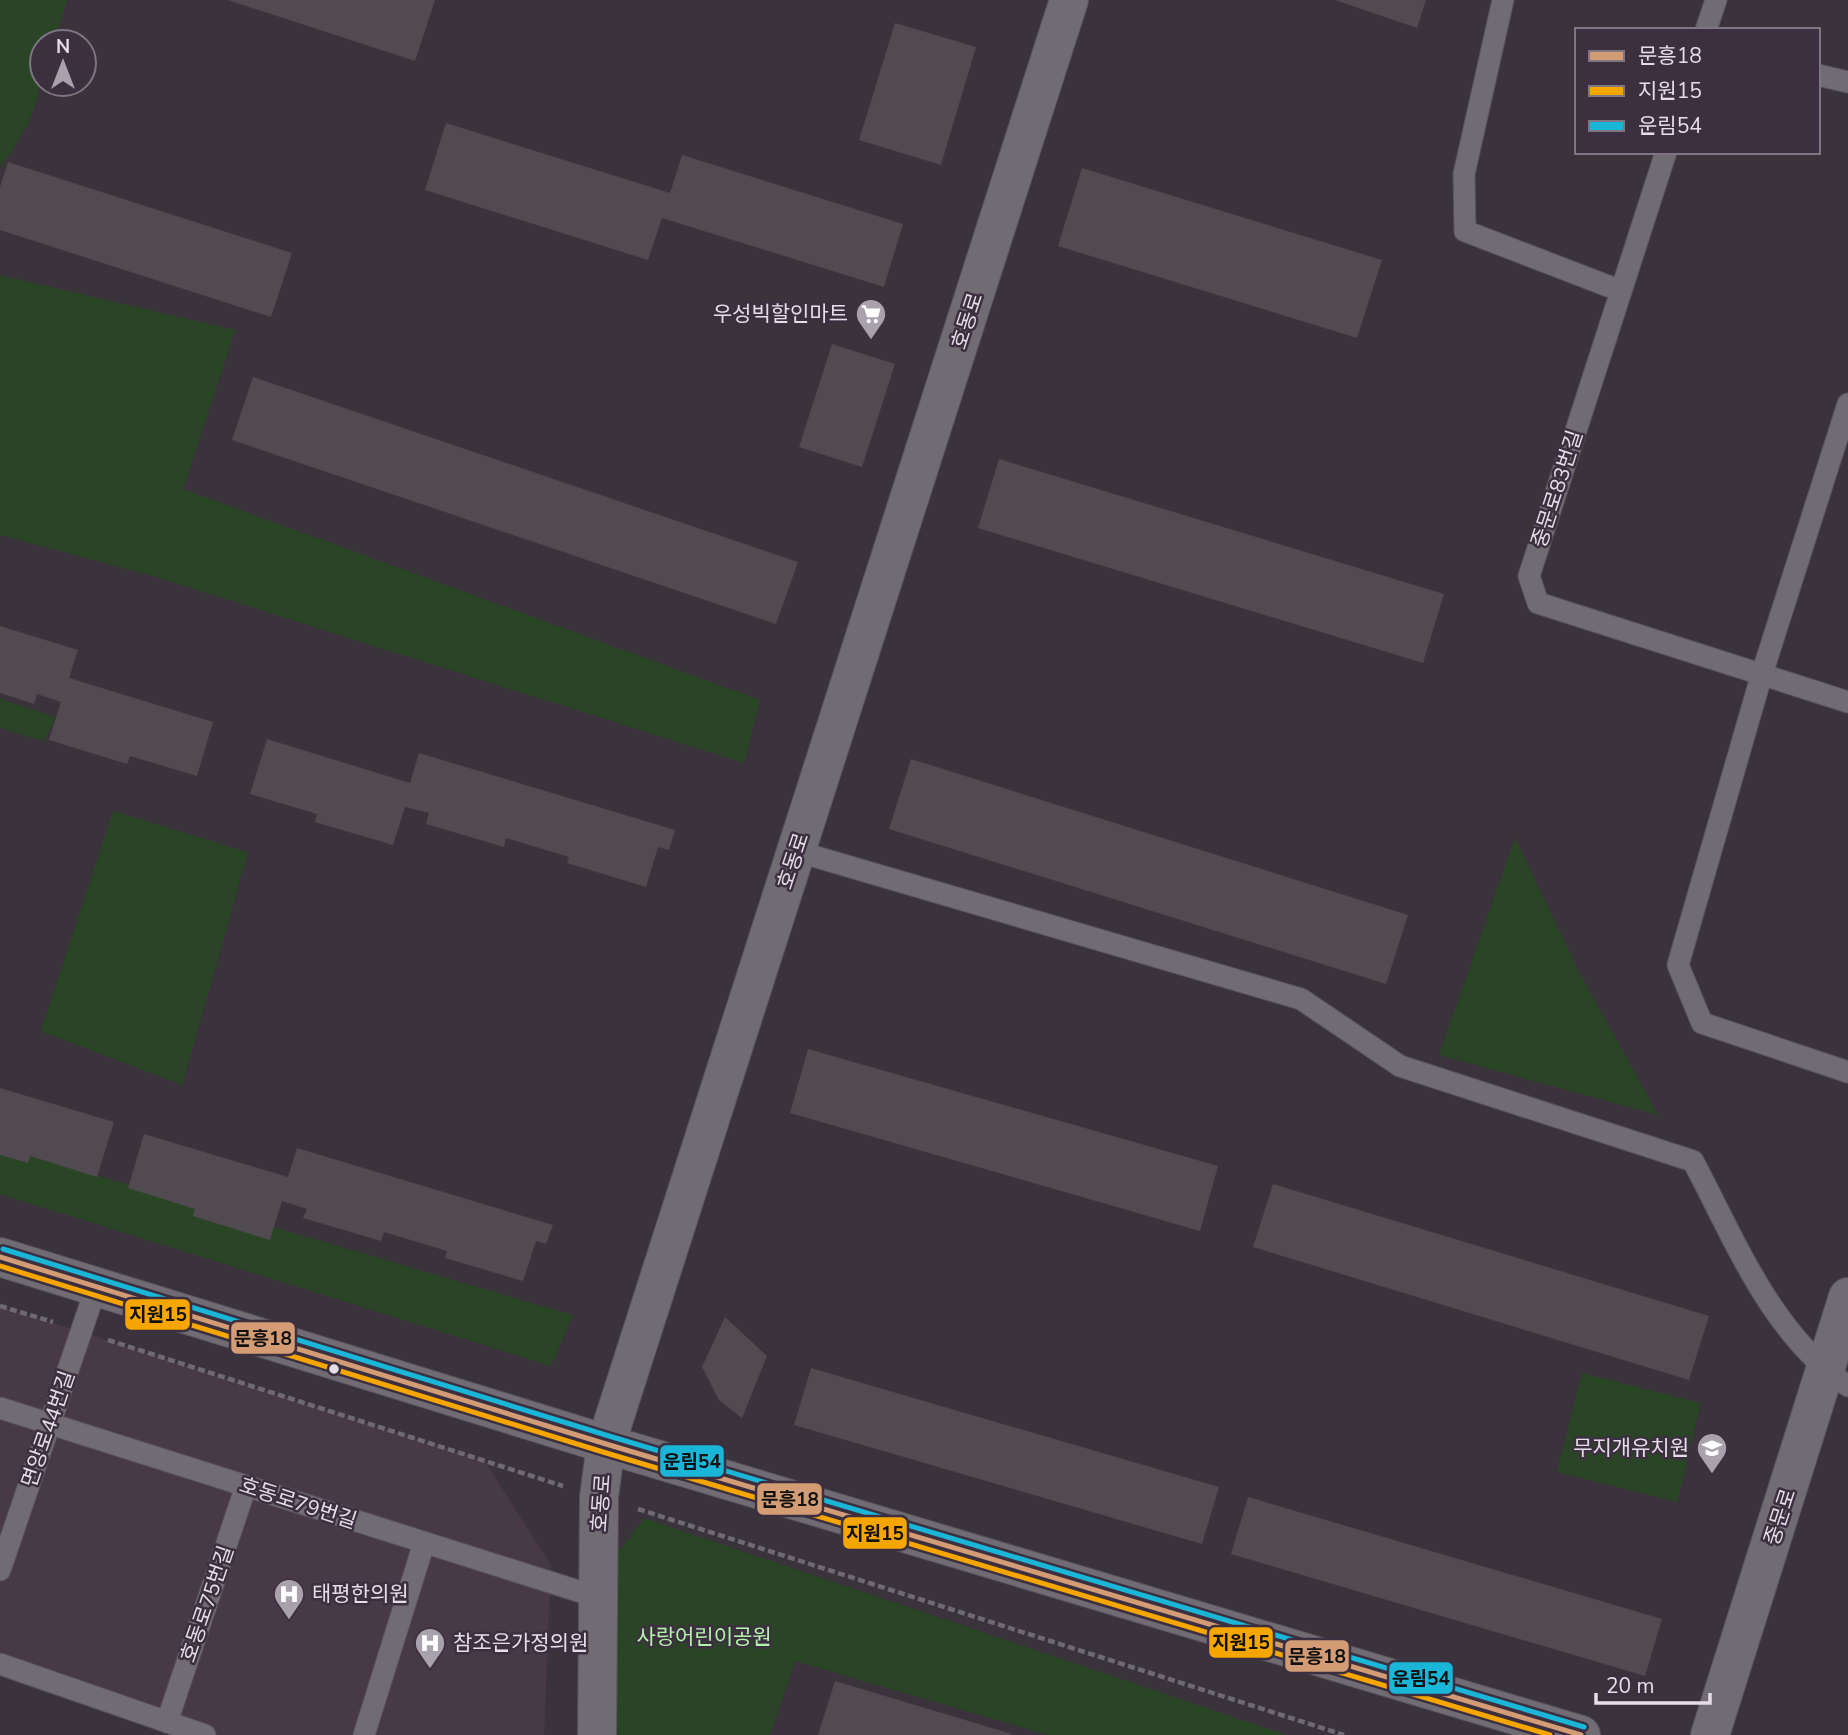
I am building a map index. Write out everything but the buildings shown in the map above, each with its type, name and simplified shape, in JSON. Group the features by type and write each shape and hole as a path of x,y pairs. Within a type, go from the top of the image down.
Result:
{"street":[{"name":"호동로","path":"597,1735 599,1497 606,1444 1069,0"},
{"path":"0,1257 606,1444 1581,1735"},
{"name":"중문로","path":"1710,1735 1837,1378 1848,1297"}],"lane":[{"path":"1503,0 1464,174 1465,231 1621,291"},
{"path":"1707,28 1716,0"},
{"path":"1820,75 1848,82"},
{"name":"중문로83번길","path":"1665,154 1529,576 1538,603 1761,677 1848,702"},
{"path":"1848,404 1761,677 1678,965 1702,1023 1848,1072"},
{"path":"796,851 1301,999 1400,1066 1693,1161 1769,1304 1837,1378"},
{"name":"면앙로44번길","path":"0,1570 96,1288"},
{"name":"호동로79번길","path":"0,1408 597,1597"},
{"name":"호동로75번길","path":"167,1722 246,1486"},
{"path":"363,1735 424,1543"},
{"path":"0,1664 205,1735"}],"path":[{"path":"0,1306 1344,1735"}],"shaded area":[{"path":"0,1306 484,1460 551,1565 544,1735 200,1735 0,1665"}],"green space":[{"path":"0,0 67,0 58,28 28,28 28,98 37,98 21,136 0,167"},
{"path":"0,275 235,330 183,489 760,700 744,763 153,576 0,535"},
{"path":"0,699 56,717 44,741 0,728"},
{"path":"113,811 248,852 182,1085 41,1031"},
{"path":"1515,838 1579,972 1658,1115 1439,1055"},
{"path":"0,1147 573,1315 551,1366 0,1194"},
{"path":"1582,1373 1701,1403 1677,1502 1557,1472"},
{"name":"사랑어린이공원","path":"644,1518 1287,1735 1048,1735 795,1661 770,1735 614,1735 609,1564"}],"transit line":[{"name":"운림54","path":"3,1249 609,1436 1584,1727"},
{"name":"문흥18","path":"0,1257 606,1444 1581,1735"},
{"name":"지원15","path":"0,1266 603,1452 1550,1735"}],"place":[{"name":"우성빅할인마트","path":"871,341"},
{"name":"무지개유치원","path":"1712,1475"},
{"name":"태평한의원","path":"289,1621"},
{"name":"참조은가정의원","path":"430,1670"}]}
